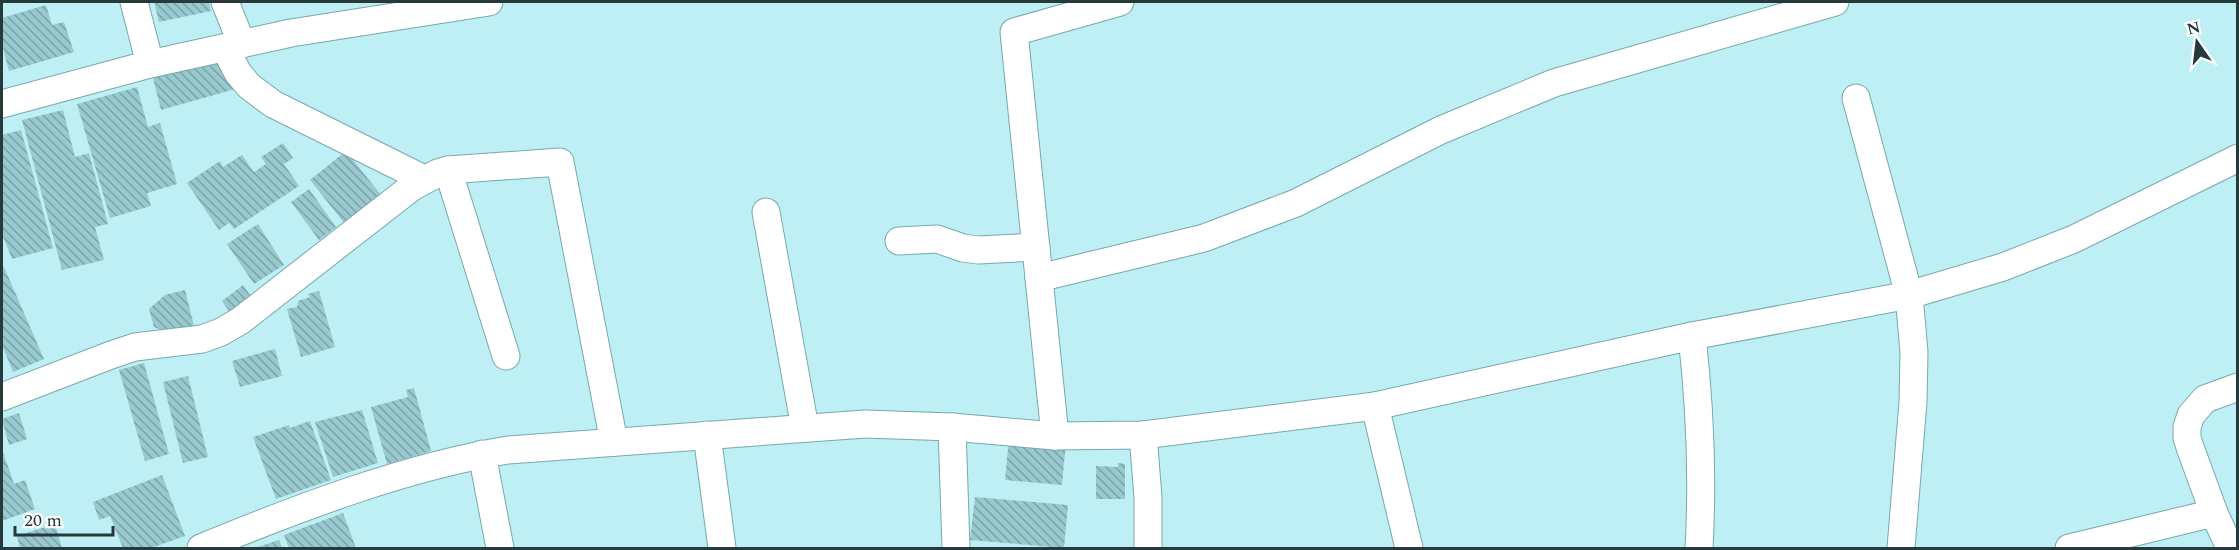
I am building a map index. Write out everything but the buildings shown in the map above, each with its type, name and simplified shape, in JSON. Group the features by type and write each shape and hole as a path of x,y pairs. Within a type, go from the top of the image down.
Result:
{"street":[{"path":"134,2 150,64"},
{"path":"225,2 238,73 249,86 273,104 436,175 506,356"},
{"path":"2,104 150,64 291,33 489,2"},
{"path":"1055,436 1014,32 1120,2"},
{"path":"1039,278 1204,238 1296,203 1441,130 1554,83 1835,2"},
{"path":"1856,98 1909,295 1914,352 1911,425 1901,549"},
{"path":"201,549 267,521 398,477 467,457 508,450 865,424 952,427 1055,436 1143,435 1375,406 1692,336 1909,295 2003,267 2074,239 2238,158"},
{"path":"2,397 135,347 188,342 221,332 240,321 412,186 436,175 560,162 614,442"},
{"path":"766,212 806,428"},
{"path":"899,240 937,239 963,248 978,249 1036,247"},
{"path":"1692,336 1699,399 1702,462 1699,549"},
{"path":"2230,549 2191,450 2187,438 2187,427 2191,415 2205,399 2238,387"},
{"path":"1375,406 1409,549"},
{"path":"952,427 956,549"},
{"path":"707,435 722,549"},
{"path":"1143,435 1148,497 1148,549"},
{"path":"483,454 500,549"},
{"path":"2069,549 2214,513"}]}
